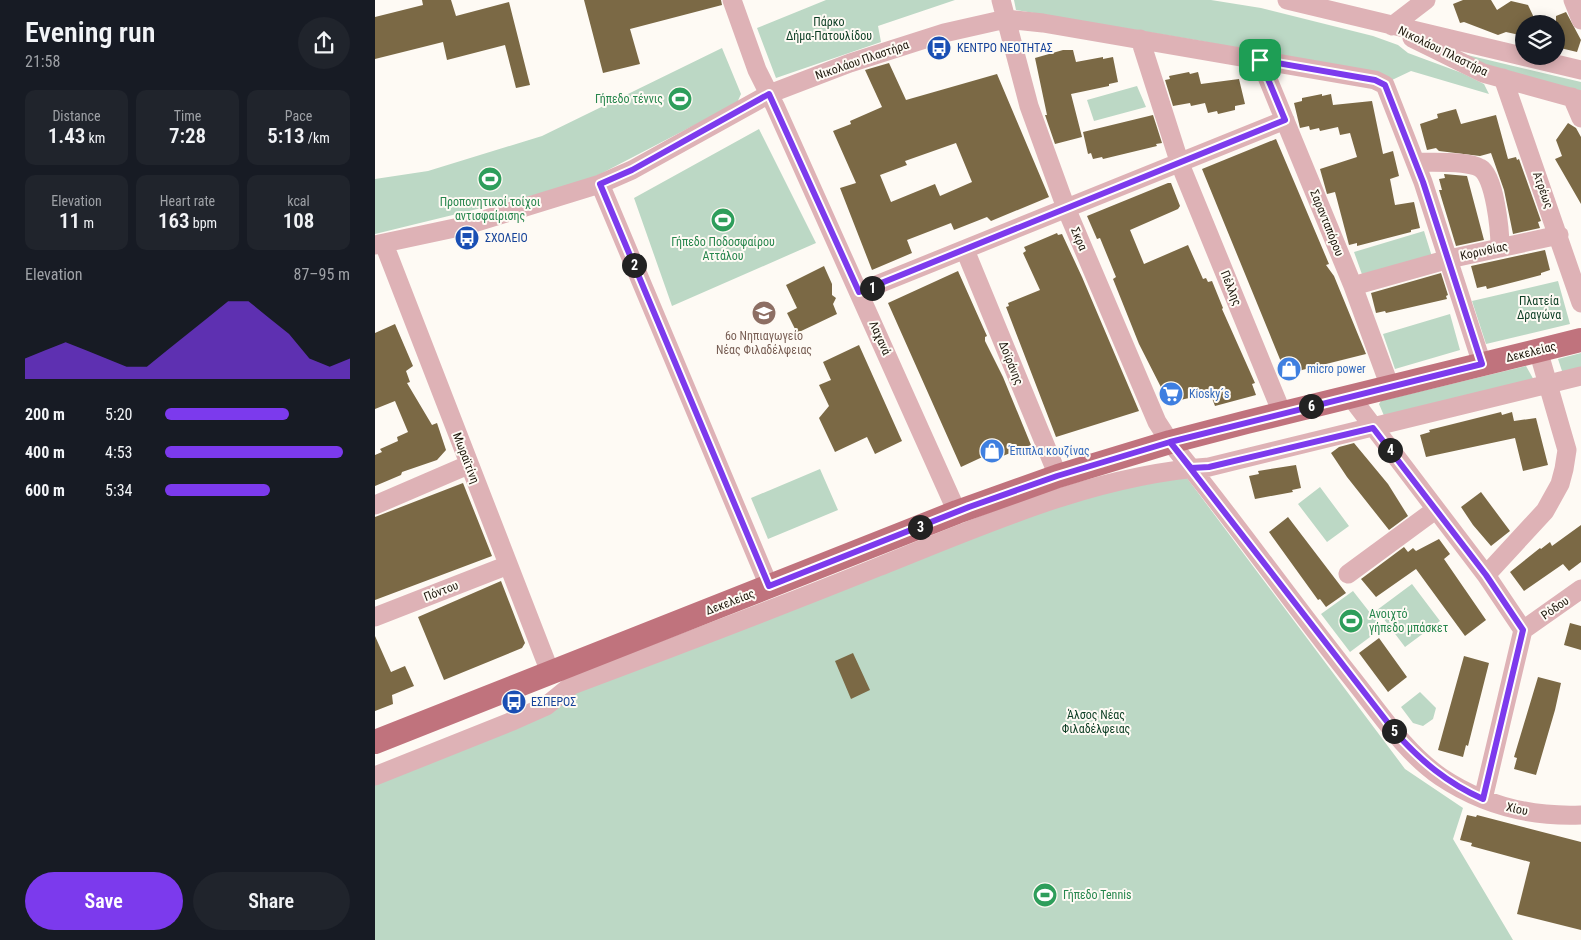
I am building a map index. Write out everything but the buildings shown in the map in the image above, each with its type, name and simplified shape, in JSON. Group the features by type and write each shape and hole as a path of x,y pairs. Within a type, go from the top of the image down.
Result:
{"main road":[{"name":"Δεκελείας","path":"375,742 957,512 1057,476 1170,442 1581,340"}],"street":[{"name":"Λαχανά","path":"732,0 757,70 957,512"},
{"name":"Σκρα","path":"1001,0 1029,106 1066,208 1157,422 1170,442"},
{"name":"Νικολάου Πλαστήρα","path":"1287,0 1581,70"},
{"path":"1392,26 1426,0"},
{"path":"1573,0 1581,20"},
{"name":"Νικολάου Πλαστήρα","path":"380,244 464,226 600,184 632,170 769,94 920,40 1006,19 1141,39 1375,80 1385,85 1415,162"},
{"name":"Νικολάου Πλαστήρα","path":"1392,26 1483,73 1576,99"},
{"name":"Πέλλης","path":"1141,39 1180,164 1282,413"},
{"name":"Σαρανταπόρου","path":"1260,60 1353,286 1390,387"},
{"name":"Ατρέως","path":"1503,78 1581,303"},
{"path":"1576,99 1581,118"},
{"path":"859,292 1285,120"},
{"path":"1482,364 1449,259 1415,162 1467,165 1479,167 1486,173 1491,184 1499,230 1500,248"},
{"path":"600,184 769,586"},
{"name":"Κορινθίας","path":"1353,286 1449,259 1559,235"},
{"name":"Μωραϊτίνη","path":"380,244 550,672"},
{"name":"Δοϊράνης","path":"965,250 1057,476"},
{"path":"1486,575 1551,501 1574,448 1547,384 1538,350"},
{"path":"375,776 545,706 572,685 933,545 1103,484 1191,468 1209,467 1581,376"},
{"path":"1350,396 1486,575 1523,630 1483,799"},
{"name":"Χίου","path":"1170,442 1323,641 1395,732 1418,757 1440,776 1483,799 1514,810 1581,815"},
{"path":"375,505 468,465"},
{"path":"1348,574 1435,510"},
{"name":"Πόντου","path":"375,617 508,566"},
{"name":"Ρόδου","path":"1523,630 1581,589"}],"green space":[{"name":"Πάρκο Δήμα-Πατουλίδου","path":"826,0 955,0 878,26 881,42 776,78 757,28"},
{"path":"1014,0 1211,0 1261,8 1373,36 1398,45 1408,53 1462,73 1484,84 1489,94 1411,71 1392,80 1370,73 1201,41 1016,10"},
{"path":"722,48 741,94 737,103 583,183 375,234 375,179 428,171 542,136"},
{"path":"1438,48 1581,82 1581,92 1473,64"},
{"path":"1137,86 1146,107 1094,121 1087,100"},
{"name":"Γήπεδο Ποδοσφαίρου Αττάλου","path":"759,129 816,243 672,306 634,198"},
{"path":"1424,231 1433,260 1364,280 1354,252"},
{"name":"Πλατεία Δραγώνα","path":"1558,281 1570,324 1486,344 1472,301"},
{"path":"1450,314 1460,350 1395,369 1383,334"},
{"path":"1581,353 1581,370 1563,374 1558,359"},
{"path":"1526,366 1535,382 1385,418 1379,404 1381,401"},
{"path":"820,469 838,510 768,539 751,498"},
{"name":"Άλσος Νέας Φιλαδέλφειας","path":"1184,474 1405,769 1463,808 1453,839 1513,940 375,940 375,780 574,690 1045,508"},
{"path":"1320,487 1349,526 1327,542 1298,504"},
{"path":"1412,584 1440,621 1405,647 1377,610"},
{"name":"Ανοιχτό γήπεδο μπάσκετ","path":"1353,591 1382,628 1350,652 1321,614"},
{"path":"1420,692 1436,708 1433,719 1423,726 1413,723 1401,707"}],"place":[{"name":"ΚΕΝΤΡΟ ΝΕΟΤΗΤΑΣ","path":"939,48"},
{"name":"Γήπεδο τέννις","path":"680,99"},
{"name":"Προπονητικοί τοίχοι αντισφαίρισης","path":"490,179"},
{"name":"Γήπεδο Ποδοσφαίρου Αττάλου","path":"723,220"},
{"name":"ΣΧΟΛΕΙΟ","path":"467,238"},
{"name":"6ο Νηπιαγωγείο Νέας Φιλαδέλφειας","path":"764,313"},
{"name":"micro power","path":"1289,369"},
{"name":"Kiosky´s","path":"1171,394"},
{"name":"Έπιπλα κουζίνας","path":"992,451"},
{"name":"Ανοιχτό γήπεδο μπάσκετ","path":"1351,621"},
{"name":"ΕΣΠΕΡΟΣ","path":"514,702"},
{"name":"Γήπεδο Tennis","path":"1045,895"}],"route":[{"path":"1260,60 1285,120 859,292 769,94 632,170 600,184 769,586 969,507 1057,476 1170,442 1191,468 1209,467 1373,428 1486,575 1523,630 1483,799 1461,789 1440,776 1418,757 1395,732 1170,442 1482,364 1423,182 1385,85 1375,80 1260,60"}]}
